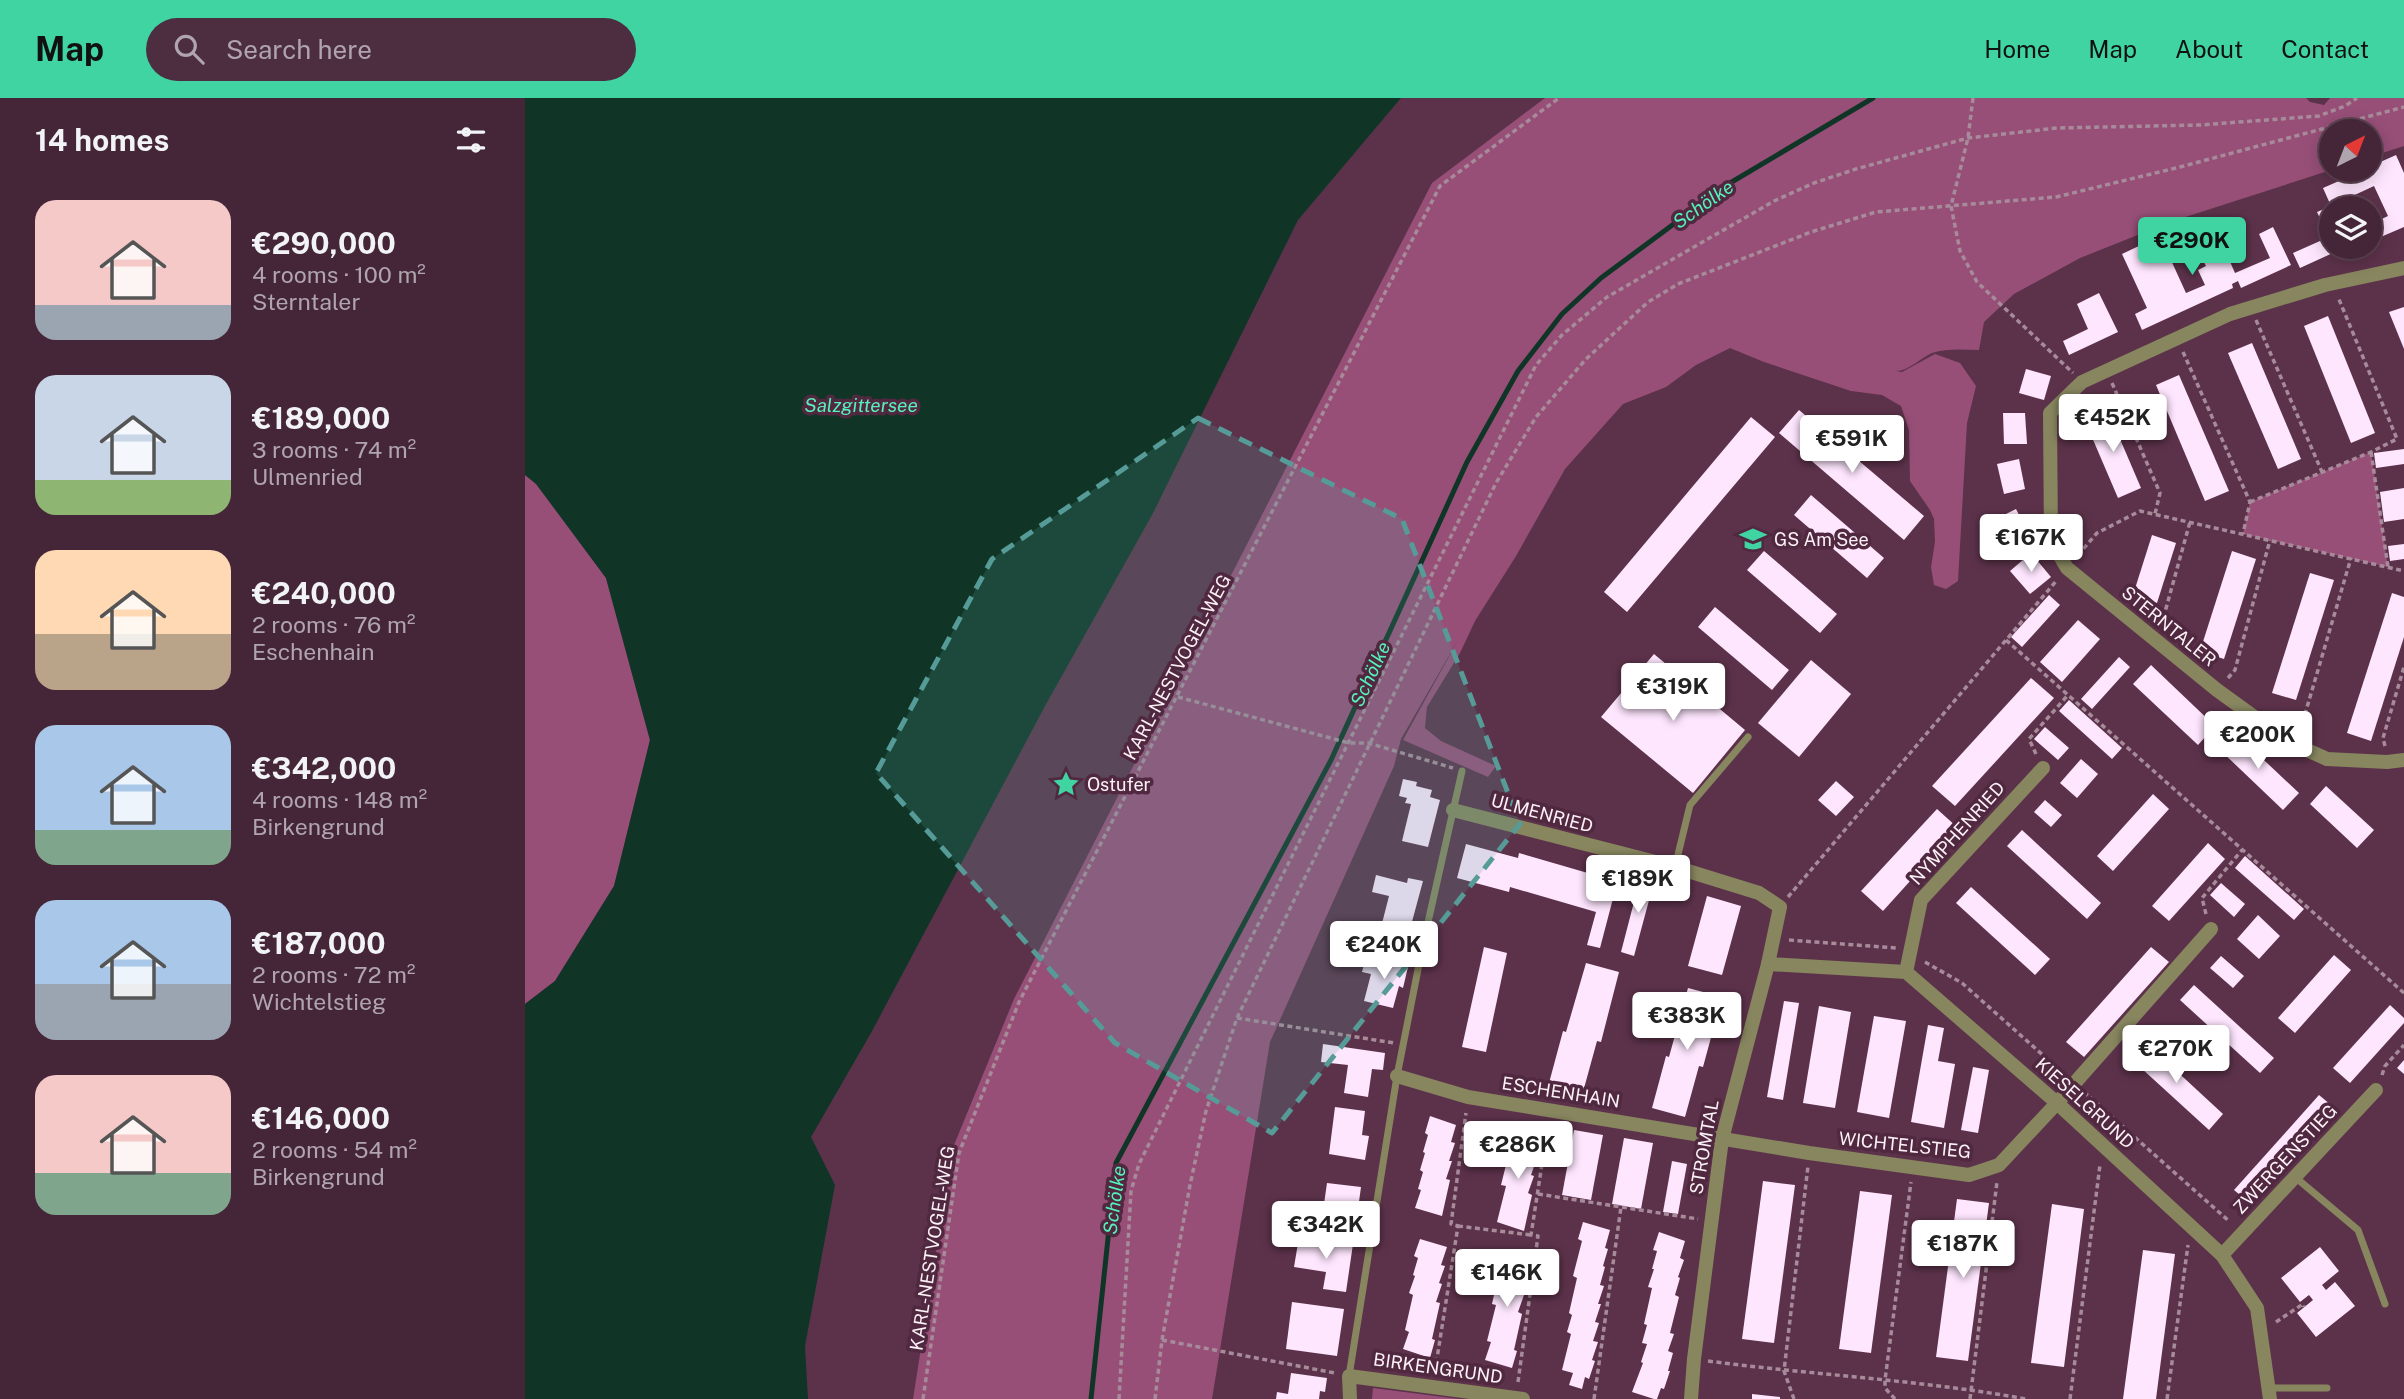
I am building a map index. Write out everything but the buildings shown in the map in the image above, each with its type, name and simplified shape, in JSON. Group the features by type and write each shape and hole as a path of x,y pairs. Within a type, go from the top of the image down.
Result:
{"street":[{"name":"STERNTALER","path":"2404,268 2332,284 2230,314 2082,382 2050,413 2051,541 2067,568 2217,690 2289,742 2327,759 2387,762 2404,760"},
{"name":"NYMPHENRIED","path":"1906,972 1921,900 2043,768"},
{"name":"ULMENRIED","path":"1453,810 1675,867 1759,893 1780,907"},
{"name":"STROMTAL","path":"1691,1399 1721,1139 1768,964 1780,907"},
{"path":"1999,1165 2210,929"},
{"path":"1768,964 1906,972"},
{"name":"KIESELGRUND","path":"1906,972 2057,1103 2222,1255 2257,1308 2270,1394"},
{"name":"ESCHENHAIN","path":"1397,1076 1468,1097 1721,1139"},
{"name":"ZWERGENSTIEG","path":"2222,1255 2376,1090"},
{"name":"WICHTELSTIEG","path":"1721,1139 1969,1175 1999,1165"},
{"name":"BIRKENGRUND","path":"1350,1399 1349,1376 1519,1399"}],"lane":[{"path":"1675,867 1690,806 1748,737"},
{"path":"1397,1076 1462,771"},
{"name":"BIRKENGRUND","path":"1349,1376 1374,1206 1397,1076"},
{"path":"2294,1177 2358,1230 2385,1304"},
{"path":"2270,1394 2327,1388"}],"path":[{"name":"KARL-NESTVOGEL-WEG","path":"925,1399 959,1153 1019,1002 1440,186 1559,98"},
{"path":"1973,98 1968,138 1951,206 1960,251 1977,282 2082,382"},
{"path":"1119,1399 1131,1191 1139,1164 1536,365 1562,335 1607,297 1774,201 1814,183 1856,169 1968,138 2057,128 2200,125 2319,116 2357,98"},
{"path":"1155,1399 1162,1340 1190,1185 1206,1111 1237,1018 1496,483 1536,417 1585,359 1648,302 1678,284 1811,232 1876,212 2056,197 2404,107"},
{"path":"2250,502 2397,439 2332,284"},
{"path":"2251,308 2322,472"},
{"path":"2176,338 2250,502 2243,534"},
{"path":"2106,370 2160,494 2155,514"},
{"path":"2371,452 2388,567"},
{"path":"1780,907 2097,533 2140,511 2404,571"},
{"path":"2149,634 2165,612 2190,522"},
{"path":"2217,690 2235,670 2270,540"},
{"path":"2289,742 2302,729 2351,558"},
{"path":"2006,640 2404,993"},
{"path":"2387,762 2383,738 2404,667"},
{"path":"2043,768 2029,739 2068,695"},
{"path":"1178,697 1348,742 1368,743 1462,771"},
{"path":"2210,929 2202,898 2243,849"},
{"path":"1237,1018 1403,1044"},
{"path":"2376,1090 2385,1066 2404,1045"},
{"path":"1468,1097 1451,1224 1538,1236 1519,1399"},
{"path":"1531,1235 1551,1109"},
{"path":"2070,1399 2102,1144"},
{"path":"1794,1399 1784,1371 1809,1153"},
{"path":"1970,1399 1999,1165"},
{"path":"1895,1399 1885,1388 1885,1380 1912,1168"},
{"path":"1538,1194 1711,1221"},
{"path":"1594,1399 1621,1207"},
{"path":"2167,1399 2190,1225"},
{"path":"1433,1387 1458,1226"},
{"path":"2262,1331 2303,1304 2304,1307"},
{"path":"1162,1340 1349,1376"},
{"path":"1694,1359 1784,1371 1971,1389 2026,1399"}],"highlighted area":[{"path":"1198,418 1402,519 1520,824 1272,1133 1115,1043 876,773 992,559"}],"shaded area":[{"path":"1545,98 2306,98 2310,102 2324,105 2330,98 2404,98 2404,146 2382,153 2382,119 2319,119 2319,174 2173,221 2080,258 2014,294 1984,322 1979,350 1938,351 1896,371 1902,372 1935,354 1960,363 1976,386 1967,423 1958,581 1946,589 1934,585 1931,567 1935,542 1934,519 1910,481 1909,430 1901,406 1882,395 1851,391 1730,348 1696,365 1666,387 1623,404 1565,469 1427,707 1425,728 1441,741 1496,766 1488,777 1403,740 1458,640 1401,739 1394,766 1270,1042 1212,1399 913,1399 952,1150 1014,999 1432,183"},
{"path":"2371,452 2388,567 2243,534 2250,502"},
{"path":"525,475 536,483 606,578 650,740 614,886 555,981 525,1004"},
{"path":"1373,1388 1459,1399 1372,1399"}],"water":[{"name":"Salzgittersee","path":"525,98 1401,98 1298,220 1152,515 1045,706 871,1033 811,1137 835,1185 805,1346 808,1399 525,1399 525,1004 555,981 614,886 650,740 606,578 536,484 525,475"}],"waterway":[{"name":"Schölke","path":"1091,1399 1116,1163 1331,760 1467,462 1518,371 1562,314 1601,278 1725,186 1873,98"}],"place":[{"name":"GS Am See","path":"1753,539"},
{"name":"Ostufer","path":"1066,784"}]}
